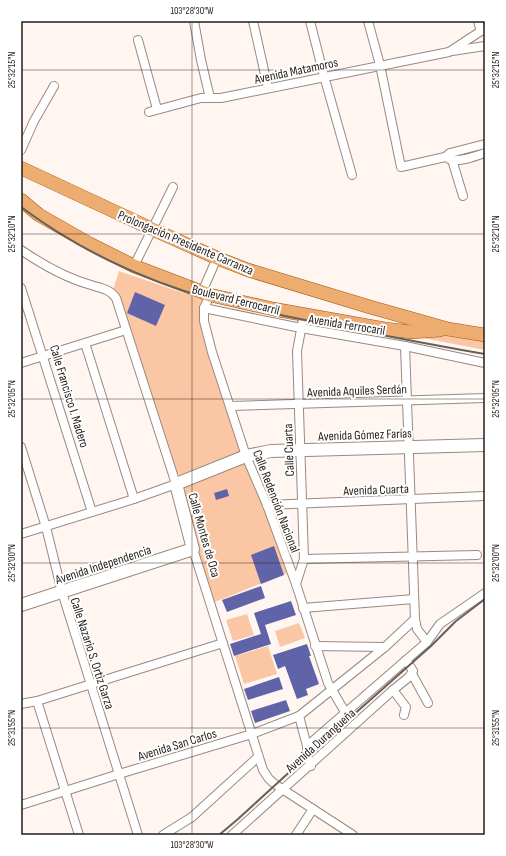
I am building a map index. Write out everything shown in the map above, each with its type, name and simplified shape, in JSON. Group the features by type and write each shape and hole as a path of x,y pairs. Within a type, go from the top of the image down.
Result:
{"main road":[{"name":"Prolongación Presidente Carranza","path":"21,168 152,229 248,270 448,329"},
{"name":"Boulevard Ferrocarril","path":"21,200 39,215 90,244 134,266 206,294 241,303 384,329 412,332 448,329"},
{"path":"448,329 485,335"},
{"name":"Avenida Gómez Farías","path":"246,456 271,451 485,445"},
{"path":"176,484 246,456"},
{"name":"Calle Montes de Oca","path":"176,484 193,549"},
{"name":"Avenida Independencia","path":"21,605 193,549"}],"street":[{"path":"194,21 198,49 210,98"},
{"path":"252,21 268,88"},
{"path":"310,21 352,175"},
{"path":"368,21 380,65 401,167 449,157 485,153"},
{"path":"478,21 483,31"},
{"name":"Avenida Matamoros","path":"449,52 483,31"},
{"path":"138,40 157,109"},
{"name":"Avenida Matamoros","path":"148,112 201,98 221,98 324,76 485,46"},
{"path":"21,150 34,121 54,86"},
{"path":"449,157 485,144"},
{"path":"449,157 463,196"},
{"path":"134,266 173,187"},
{"name":"Calle Montes de Oca","path":"21,250 46,266 66,276 109,291 116,298 176,484"},
{"path":"204,308 206,294 217,258"},
{"name":"Calle Francisco I. Madero","path":"21,288 92,512"},
{"name":"Avenida Ferrocaril","path":"204,308 301,328 405,346 485,363"},
{"name":"Calle Redención Nacional","path":"204,308 204,320 207,331 246,456 267,505 296,584 328,683 345,712"},
{"name":"Calle Cuarta","path":"296,584 304,559 297,351 304,314"},
{"path":"21,363 126,330"},
{"path":"85,343 134,499"},
{"path":"405,346 415,619 417,629 427,642"},
{"name":"Avenida Aquiles Serdán","path":"230,406 485,398"},
{"name":"Calle Nazario S. Ortiz Garza","path":"21,447 46,527 62,592 138,835"},
{"path":"21,534 134,499 176,484"},
{"name":"Avenida Cuarta","path":"267,505 485,496"},
{"name":"Calle Montes de Oca","path":"193,549 263,770 269,779 276,785 353,835"},
{"path":"304,559 477,555"},
{"name":"Avenida Durangueña","path":"307,746 427,642 440,624 485,593"},
{"path":"303,608 414,600"},
{"name":"Avenida San Carlos","path":"21,805 252,734 300,716 385,647 415,619"},
{"path":"21,704 37,701 223,643"},
{"path":"315,646 385,647"},
{"path":"406,660 413,671 412,674 428,703"},
{"name":"Avenida Durangueña","path":"232,835 311,766 412,674"},
{"path":"393,690 406,708 404,715"},
{"path":"37,701 79,835"},
{"path":"300,716 307,746 307,756 311,766"},
{"path":"163,835 192,817 258,757"},
{"path":"296,835 313,809"}],"shaded area":[{"path":"119,271 204,300 201,316 246,452 179,475 179,473 175,474 113,290"},
{"path":"447,333 485,338 485,350 423,338"},
{"path":"246,458 290,572 212,603 178,485"},
{"path":"247,614 254,635 233,641 226,620"},
{"path":"299,623 305,638 280,647 275,631"},
{"path":"268,646 277,674 244,684 235,656"}],"building":[{"path":"135,292 165,305 156,326 127,313"},
{"path":"227,489 229,496 216,500 214,493"},
{"path":"274,546 284,575 261,584 251,555"},
{"path":"261,586 265,598 227,612 222,600"},
{"path":"291,601 296,615 265,625 271,644 234,656 230,644 261,634 254,613"},
{"path":"307,644 311,656 309,656 319,684 306,689 308,695 297,699 285,666 278,669 273,655"},
{"path":"279,677 283,689 248,700 244,689"},
{"path":"286,700 290,711 255,723 251,711"}],"railway":[{"path":"21,207 64,236 110,261 183,291 284,316 485,354"},
{"path":"219,835 431,646 456,621 485,599"}]}
